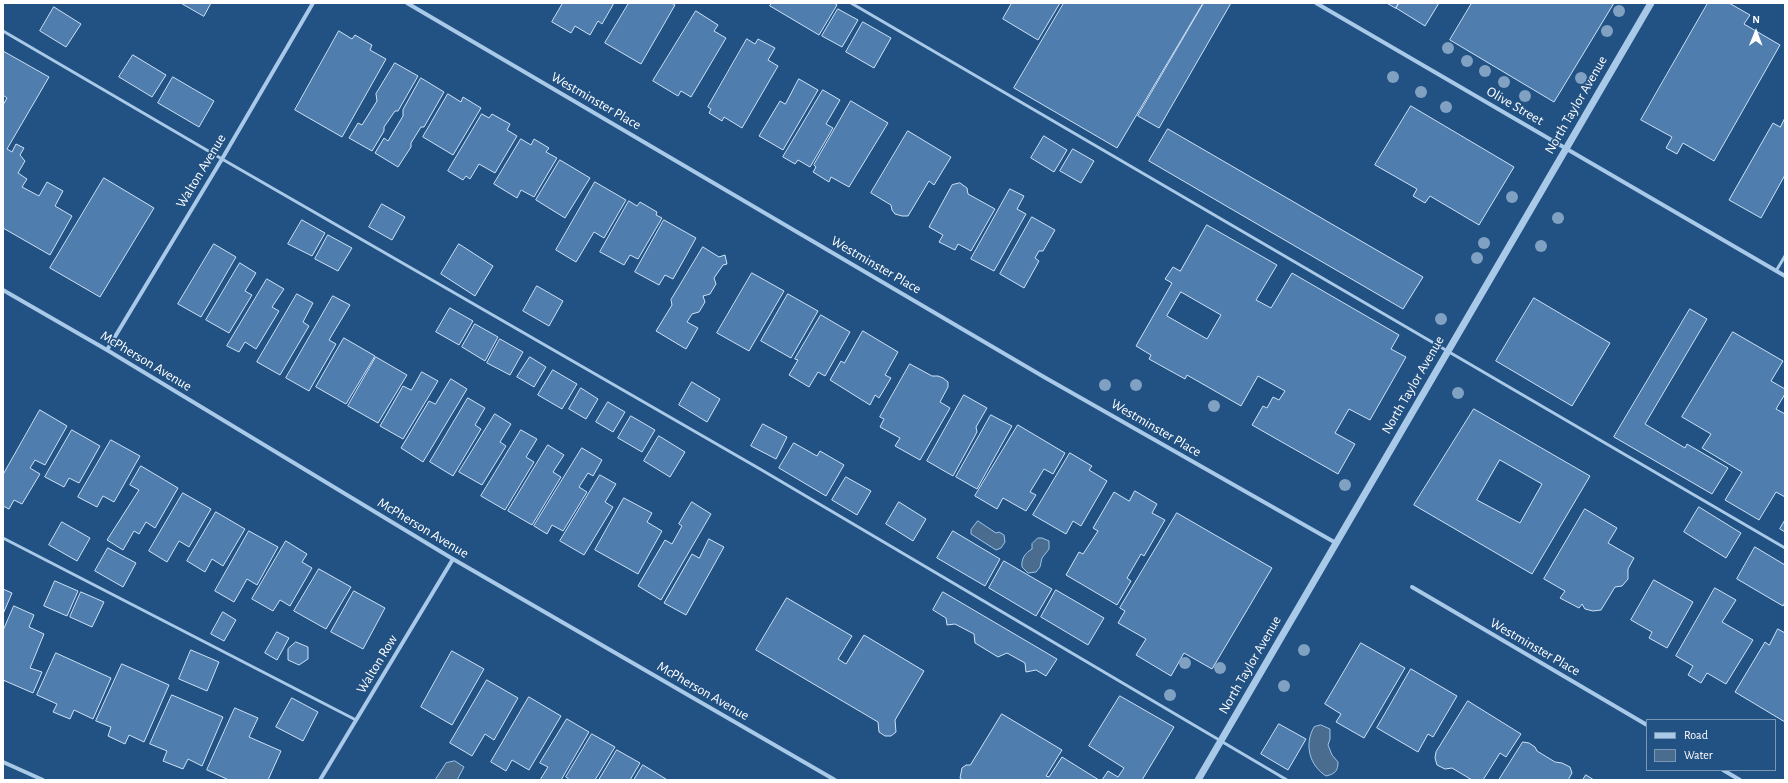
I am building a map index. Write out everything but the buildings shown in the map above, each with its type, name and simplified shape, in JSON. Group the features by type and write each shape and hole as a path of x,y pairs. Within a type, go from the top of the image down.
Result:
{"street":[{"name":"Walton Avenue","path":"107,350 222,159 313,3"},
{"name":"Westminster Place","path":"406,3 1044,377 1336,543"},
{"name":"Olive Street","path":"1316,3 1785,276"},
{"name":"North Taylor Avenue","path":"1198,780 1651,3"},
{"name":"McPherson Avenue","path":"3,290 107,350 453,559 835,780"},
{"name":"Walton Row","path":"322,779 453,559"},
{"name":"Westminster Place","path":"1412,587 1646,724"},
{"path":"3,762 43,780"},
{"path":"1725,771 1740,780"}],"lane":[{"path":"851,3 1785,548"},
{"path":"3,31 760,469 1287,780"},
{"path":"1776,271 1785,256"},
{"path":"3,538 356,720"}],"water":[{"path":"978,521 996,533 999,532 1004,535 1005,542 1001,548 996,550 971,534 971,530"},
{"path":"1038,538 1049,541 1049,549 1042,558 1040,567 1036,572 1028,573 1022,567 1023,559 1025,554 1032,549 1032,544"},
{"path":"1321,725 1330,729 1330,739 1328,745 1332,755 1338,762 1335,772 1326,776 1320,771 1312,760 1309,747 1309,740 1314,727"},
{"path":"455,761 464,767 457,780 435,780 446,763"}]}
